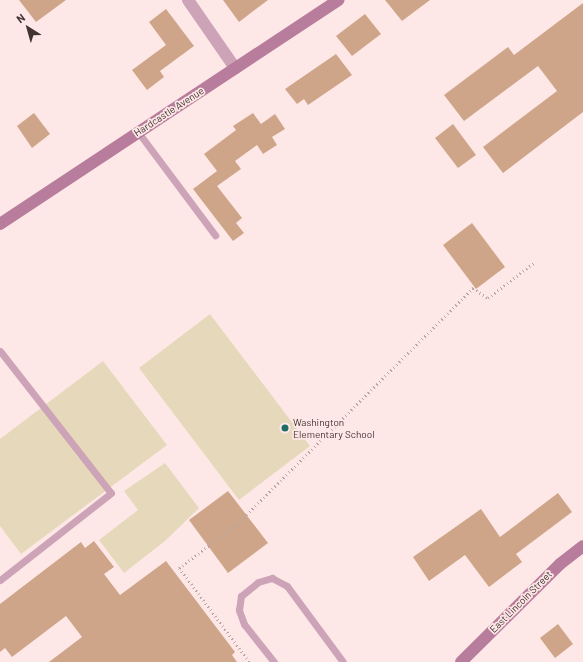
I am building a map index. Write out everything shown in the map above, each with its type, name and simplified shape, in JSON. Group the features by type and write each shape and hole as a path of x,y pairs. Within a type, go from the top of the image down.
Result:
{"street":[{"path":"188,0 235,68"},
{"name":"Hardcastle Avenue","path":"0,224 339,0"},
{"name":"East Lincoln Street","path":"461,662 560,564 583,546"}],"lane":[{"path":"138,132 215,235"},
{"path":"0,351 111,493 0,580"},
{"path":"274,662 244,624 239,610 241,596 258,582 272,578 287,586 343,662"}],"path":[{"path":"249,662 179,568 235,526 472,288 488,298 535,262"}],"shaded area":[{"path":"210,314 310,446 239,500 139,368"},
{"path":"103,361 167,445 21,554 0,526 0,439"},
{"path":"165,463 199,508 165,541 124,573 99,540 138,510 124,491"}],"building":[{"path":"19,0 66,0 36,22"},
{"path":"223,0 268,0 239,22"},
{"path":"385,0 430,0 402,21"},
{"path":"583,3 583,112 503,173 483,147 557,91 538,66 464,121 444,95 508,47 514,55"},
{"path":"166,9 194,46 160,71 164,77 147,90 132,70 166,45 149,22"},
{"path":"365,14 381,34 352,56 336,36"},
{"path":"336,54 352,75 308,105 304,99 297,104 285,89"},
{"path":"34,113 50,134 32,148 17,126"},
{"path":"253,113 261,124 275,114 285,129 272,137 277,145 263,154 257,145 235,161 241,169 217,186 242,218 236,223 244,233 233,241 193,189 217,171 204,154 236,130 233,126"},
{"path":"453,124 476,155 458,168 435,138"},
{"path":"472,223 505,267 476,289 443,245"},
{"path":"228,491 268,543 228,573 189,520"},
{"path":"558,493 572,512 516,554 522,562 489,587 465,555 429,581 413,557 481,509 500,537"},
{"path":"94,541 114,567 104,574 120,595 166,561 235,652 232,655 237,662 49,662 82,637 66,616 12,657 5,648 0,652 0,604 81,542 85,548"},
{"path":"558,624 573,644 555,658 540,638"}],"place":[{"name":"Washington Elementary School","path":"285,428"}]}
